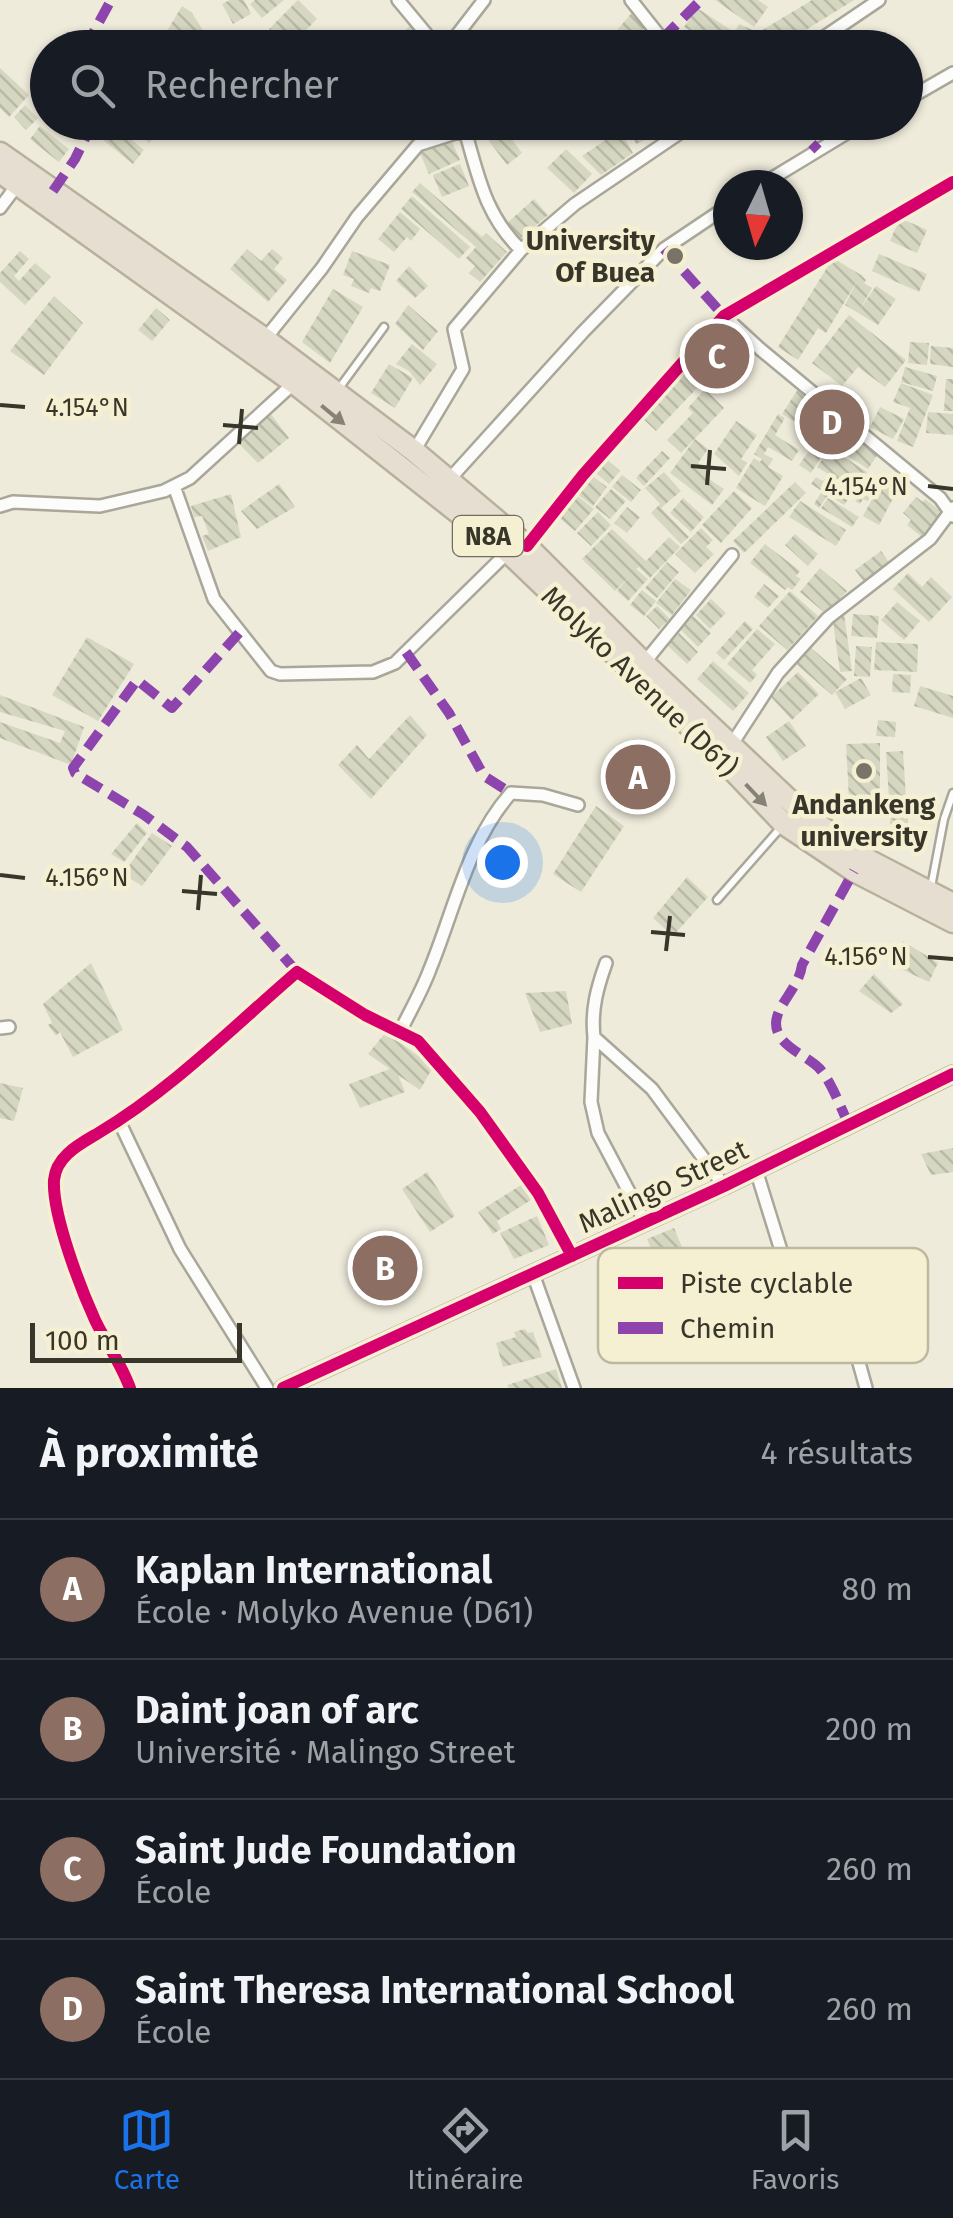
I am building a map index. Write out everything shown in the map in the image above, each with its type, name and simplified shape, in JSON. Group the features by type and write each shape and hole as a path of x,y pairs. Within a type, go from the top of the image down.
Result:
{"highway":[{"name":"Molyko Avenue (D61)","path":"0,154 336,392 414,451 442,488"},
{"name":"Molyko Avenue (D61)","path":"9,178 442,488 517,549 644,663 818,826 870,861 953,904"},
{"name":"Molyko Avenue (D61)","path":"517,549 784,824 854,871 953,922"}],"street":[{"path":"398,0 423,30"},
{"path":"461,30 484,0"},
{"path":"631,0 655,30"},
{"path":"835,30 880,0"},
{"path":"923,90 953,73"},
{"path":"265,339 357,217 418,146 432,140"},
{"path":"468,140 488,209 502,232 520,250"},
{"path":"414,451 462,369 454,329 520,250 575,204 669,140"},
{"path":"786,170 835,140"},
{"path":"0,208 9,178"},
{"path":"174,486 214,599 271,670 280,674 372,672 395,663 517,549 724,316 953,182"},
{"path":"442,488 583,332 664,250 713,216"},
{"path":"724,316 952,512 930,539 828,618 778,673 732,744"},
{"path":"0,506 13,502 100,506 174,486 190,478 294,383"},
{"path":"644,663 732,555"},
{"path":"400,1032 430,971 476,850 502,802 511,793 544,795 578,804"},
{"path":"606,962 592,1017 591,1102 598,1133 645,1222"},
{"path":"130,1388 118,1358 96,1323 68,1246 54,1178 59,1165 70,1150 118,1121 297,972 365,1015 418,1041 480,1112 538,1193 572,1256"},
{"path":"594,1037 659,1097 724,1186"},
{"name":"Malingo Street","path":"283,1388 302,1384 953,1074"},
{"path":"118,1121 180,1249 266,1388"},
{"path":"756,1170 780,1248"},
{"path":"534,1274 574,1388"},
{"path":"859,1363 866,1388"}],"lane":[{"path":"336,392 384,328"},
{"path":"930,894 953,792"},
{"path":"716,900 784,824"}],"building":[{"path":"244,0 251,14 233,24 222,4"},
{"path":"255,0 284,0 262,18 250,4"},
{"path":"298,0 317,19 306,30 269,29"},
{"path":"715,0 758,0 768,7 754,27"},
{"path":"812,0 854,0 806,30 763,30"},
{"path":"182,6 203,30 168,30"},
{"path":"697,8 731,30 689,30 684,27"},
{"path":"635,9 650,21 642,30 617,30"},
{"path":"416,20 424,30 406,30"},
{"path":"0,68 29,95 9,117 0,108"},
{"path":"25,105 30,110 30,126 26,130 14,117"},
{"path":"31,140 58,140 69,149 59,162"},
{"path":"103,140 132,140 144,150 133,164"},
{"path":"438,140 451,140 460,160 429,174 418,149"},
{"path":"488,140 512,140 522,153 507,165"},
{"path":"605,140 626,140 633,153 601,175 582,156"},
{"path":"566,149 592,174 574,193 547,168"},
{"path":"460,164 469,186 442,197 433,175"},
{"path":"420,183 482,237 486,233 507,252 480,282 469,273 475,266 466,258 476,247 412,192"},
{"path":"412,196 470,247 459,259 401,209"},
{"path":"534,199 548,215 519,240 506,224"},
{"path":"400,212 420,229 411,241 407,237 394,252 378,239"},
{"path":"900,218 927,230 917,253 890,241"},
{"path":"247,249 261,261 272,249 283,258 274,269 287,280 268,302 230,269"},
{"path":"20,251 29,259 14,276 19,281 35,263 51,277 25,305 0,282 0,273"},
{"path":"352,251 390,265 380,291 371,288 369,293 351,286 354,279 343,275"},
{"path":"879,254 927,274 919,292 872,271"},
{"path":"833,258 861,275 872,288 860,309 876,286 896,299 878,325 845,305 857,281 826,333 818,328 798,360 778,347"},
{"path":"409,266 428,286 415,298 396,281"},
{"path":"333,289 363,307 330,363 302,342"},
{"path":"54,296 83,323 44,375 10,351"},
{"path":"408,305 438,331 423,350 395,324"},
{"path":"156,308 170,320 152,341 138,330"},
{"path":"849,315 906,360 885,387 858,367 842,386 812,363"},
{"path":"721,322 748,349 708,388 682,363 692,352 705,365 724,346 711,332"},
{"path":"910,342 929,343 927,365 908,363"},
{"path":"412,344 437,364 420,385 409,371 396,364"},
{"path":"931,346 953,348 953,367 930,364"},
{"path":"389,364 413,378 395,408 371,393"},
{"path":"905,367 937,376 933,391 901,382"},
{"path":"683,368 700,385 656,431 638,414"},
{"path":"946,379 953,379 953,411 944,411"},
{"path":"901,383 933,395 913,447 897,441 910,408 893,402"},
{"path":"705,389 724,408 681,453 667,440 693,413 688,408"},
{"path":"798,389 822,405 818,411 880,451 868,469 782,414"},
{"path":"880,407 904,419 893,439 870,427"},
{"path":"928,412 953,414 953,435 926,433"},
{"path":"270,413 289,438 258,463 237,442"},
{"path":"778,414 785,418 775,435 799,450 792,461 768,447 764,454 773,459 768,467 783,476 765,506 736,488 754,458 760,462 762,459 754,454"},
{"path":"736,421 757,435 741,459 747,463 739,476 714,454"},
{"path":"695,439 708,449 698,463 710,472 706,477 724,489 712,505 670,473"},
{"path":"816,441 827,448 811,473 799,465"},
{"path":"830,448 867,472 855,491 817,467"},
{"path":"662,451 670,458 644,486 636,478"},
{"path":"603,456 620,471 609,484 591,469"},
{"path":"587,472 607,487 593,506 573,491"},
{"path":"664,472 681,491 661,508 689,537 681,544 651,513 660,504 645,488"},
{"path":"868,473 881,480 868,501 863,499 860,504 855,501 859,495 855,494"},
{"path":"622,475 641,490 631,502 612,487"},
{"path":"828,475 853,492 844,505 828,495 819,508 814,504 822,491 811,484 816,477 823,481"},
{"path":"882,481 898,489 879,525 863,516"},
{"path":"795,482 806,493 744,553 733,541"},
{"path":"279,484 295,507 257,529 241,511"},
{"path":"611,489 626,501 610,519 595,507"},
{"path":"734,491 752,508 721,543 702,525"},
{"path":"231,494 241,537 208,551 202,536 209,534 202,516 194,517 191,506"},
{"path":"575,494 594,509 575,531 556,515"},
{"path":"916,497 942,512 922,537 907,525 911,520 903,513"},
{"path":"683,498 704,517 691,532 670,513"},
{"path":"828,498 859,517 852,527 821,508"},
{"path":"800,501 846,530 836,546 789,517"},
{"path":"627,507 640,517 627,533 614,523"},
{"path":"598,512 611,525 591,546 577,533"},
{"path":"701,528 713,540 706,547 714,554 695,573 675,554"},
{"path":"612,529 646,561 669,537 680,547 650,578 639,567 636,569 648,579 628,601 617,591 630,576 615,591 582,559"},
{"path":"795,534 818,554 808,566 785,545"},
{"path":"765,544 800,571 796,576 801,579 792,590 785,590 750,563"},
{"path":"881,551 890,564 864,582 855,570"},
{"path":"667,562 679,572 657,598 645,588"},
{"path":"820,568 847,591 826,614 800,592"},
{"path":"908,573 922,587 931,577 952,597 929,622 893,589"},
{"path":"675,579 691,590 672,615 656,603"},
{"path":"764,584 779,596 768,608 754,597"},
{"path":"642,590 656,601 644,616 630,605"},
{"path":"790,591 818,616 787,650 759,626"},
{"path":"711,599 726,613 710,629 696,615"},
{"path":"897,602 920,621 904,640 881,620"},
{"path":"657,606 670,619 659,629 646,616"},
{"path":"844,614 852,671 840,672 832,615"},
{"path":"853,614 879,616 877,638 851,636"},
{"path":"693,616 711,633 698,647 680,629"},
{"path":"745,621 753,629 724,660 716,653"},
{"path":"757,629 775,644 752,670 757,675 750,683 727,664"},
{"path":"679,633 698,652 687,664 667,645"},
{"path":"87,637 134,664 98,721 52,695"},
{"path":"876,642 918,644 917,672 874,670"},
{"path":"856,646 872,647 870,677 854,676"},
{"path":"810,647 847,679 832,695 796,664"},
{"path":"713,661 749,693 733,711 697,679"},
{"path":"798,672 819,694 792,720 771,697"},
{"path":"893,674 911,675 910,693 892,692"},
{"path":"861,678 871,695 845,709 835,692"},
{"path":"920,686 953,696 953,718 914,706"},
{"path":"0,695 84,727 71,765 0,738 0,722 60,743 65,731 0,712"},
{"path":"410,715 427,735 371,799 338,765 357,745 369,759"},
{"path":"878,720 896,722 895,737 876,736"},
{"path":"789,721 806,746 783,761 766,737"},
{"name":"Andankeng university","path":"880,743 880,814 864,815 863,798 849,799 846,744"},
{"path":"903,751 906,798 889,799 886,752"},
{"path":"890,800 908,800 908,824 890,824"},
{"path":"596,806 624,826 581,892 553,874"},
{"path":"137,823 147,833 124,862 111,854"},
{"path":"152,833 172,846 142,886 123,874"},
{"path":"687,877 708,897 673,936 653,918"},
{"path":"903,941 938,963 929,982 890,964"},
{"path":"91,963 123,1030 73,1057 60,1032 56,1036 48,1025 52,1023 43,1004"},
{"path":"874,974 903,1004 891,1013 859,991"},
{"path":"566,991 572,1024 540,1032 525,993"},
{"path":"386,1032 433,1067 420,1090 398,1075 405,1092 360,1108 349,1084 390,1069 368,1054"},
{"path":"0,1083 23,1088 14,1121 0,1118"},
{"path":"953,1148 953,1172 931,1175 921,1154"},
{"path":"427,1172 455,1216 430,1232 402,1189"},
{"path":"521,1185 531,1200 497,1221 501,1229 493,1234 478,1212"},
{"path":"537,1216 549,1245 514,1259 500,1233"},
{"path":"674,1228 682,1248 651,1248 647,1239"},
{"path":"514,1332 533,1332 542,1357 503,1367 496,1343 516,1337"},
{"path":"556,1369 562,1388 507,1385"}],"marked path":[{"path":"95,30 111,0"},
{"path":"671,30 701,0"},
{"path":"53,191 84,140"},
{"path":"808,140 818,150"},
{"path":"664,249 724,316"},
{"path":"239,633 172,708 137,680 73,768 187,847 297,972"},
{"path":"406,652 449,713 484,776 511,793"},
{"path":"849,1125 824,1074 786,1044 776,1023 802,965 854,871"}],"cycle path":[{"path":"527,546 583,475 724,316 953,182"},
{"path":"130,1388 95,1320 68,1250 57,1212 56,1171 71,1151 177,1077 297,972 365,1015 418,1041 480,1112 538,1193 572,1256"},
{"path":"283,1388 724,1186 953,1074"}],"place":[{"name":"University Of Buea","path":"675,256"},
{"name":"Saint Jude Foundation","path":"717,356"},
{"name":"Saint Theresa International School","path":"832,422"},
{"name":"Andankeng university","path":"864,771"},
{"name":"Kaplan International","path":"638,777"},
{"name":"Daint joan of arc","path":"385,1268"}]}
